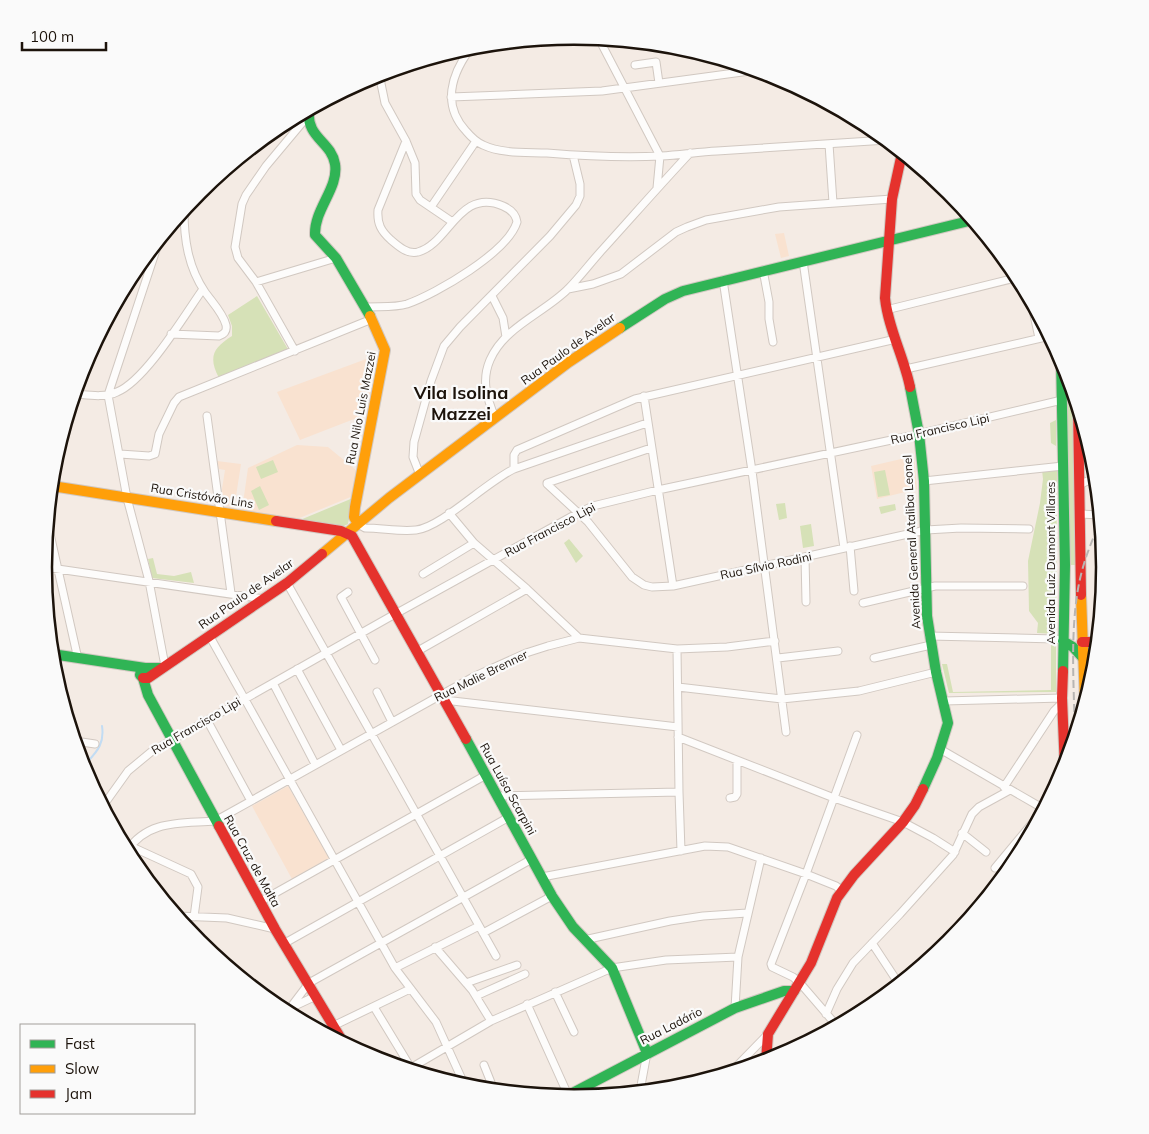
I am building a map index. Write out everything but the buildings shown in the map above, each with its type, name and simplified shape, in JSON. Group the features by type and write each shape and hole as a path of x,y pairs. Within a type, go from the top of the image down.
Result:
{"street":[{"path":"603,46 660,156 657,188"},
{"path":"466,57 453,80 452,107 461,126 476,141 500,150 573,155 660,156 876,141"},
{"path":"635,65 656,62 659,83"},
{"path":"451,97 626,89 740,72"},
{"path":"381,83 385,102 406,142 416,167 416,194 420,200 452,221"},
{"name":"Rua Nilo Luis Mazzei","path":"309,118 312,130 336,164 335,174 318,216 315,231 320,241 336,258 372,319 384,346 385,353 355,507 354,517 358,524"},
{"path":"295,351 256,282 236,252 236,241 242,204 246,195 300,124"},
{"path":"431,208 476,141"},
{"path":"365,307 403,305 436,291 458,278 495,251 512,233 517,222 511,211 499,204 482,202 474,204 452,221 432,243 417,253 407,252 380,227 377,217 378,210 406,142"},
{"path":"829,144 833,203"},
{"path":"495,418 485,391 486,374 494,352 506,337 568,289 690,153"},
{"path":"420,475 413,457 414,442 440,354 448,340 550,236 576,205 581,190 573,155"},
{"name":"Avenida General Ataliba Leonel","path":"766,1052 768,1034 811,964 829,916 842,891 903,822 915,805 926,784 948,723 936,672 927,616 924,481 919,434 906,369 886,310 888,240 892,199 900,160"},
{"path":"568,289 621,274 676,232 706,220 779,206 892,199"},
{"path":"171,334 217,337 225,333 226,326 224,318 203,289 193,267 185,241 184,220"},
{"name":"Rua Paulo de Avelar","path":"146,674 163,667 287,584 420,475 569,362 665,299 722,280 966,222"},
{"path":"256,282 336,258"},
{"path":"153,259 108,395 127,498 149,581 163,667"},
{"path":"803,261 854,591"},
{"path":"763,270 769,302 769,319 773,342"},
{"path":"578,277 587,285"},
{"path":"886,310 1010,279"},
{"path":"722,280 752,471 778,658 786,732"},
{"path":"82,394 108,395 126,388 141,375 203,289"},
{"path":"492,296 503,318 506,337"},
{"path":"120,454 149,456 155,454 159,434 174,403 179,397 372,319"},
{"path":"1037,324 1040,338"},
{"path":"906,369 1044,337"},
{"path":"514,469 514,455 517,450 644,396 896,338"},
{"name":"Avenida Luiz Dumont Villares","path":"1062,379 1064,466 1062,700 1064,748"},
{"path":"644,396 673,586"},
{"name":"Rua Francisco Lipi","path":"107,800 128,771 151,752 578,512 600,504 658,490 919,434 1062,400"},
{"path":"207,416 231,594"},
{"path":"358,524 366,528 414,530 426,527 514,469 647,423"},
{"path":"1078,430 1084,679"},
{"name":"Rua Sílvio Rodini","path":"651,448 547,483 548,487 588,522 623,567 638,581 652,587 673,586 926,530 962,528 1029,529"},
{"path":"924,481 1064,466"},
{"path":"1079,485 1089,480"},
{"name":"Rua Cristóvão Lins","path":"59,487 220,511 348,533"},
{"path":"449,513 474,543 579,638"},
{"path":"1080,514 1093,515"},
{"name":"Rua Luísa Scarpini","path":"348,533 359,546 552,896 566,918 584,940 612,968 647,1053"},
{"path":"422,574 474,543"},
{"path":"53,548 78,659"},
{"path":"805,557 806,602"},
{"path":"52,568 264,599"},
{"path":"287,584 496,956"},
{"path":"863,603 935,586 1023,586"},
{"path":"416,652 527,589"},
{"path":"348,592 341,597 374,660"},
{"path":"1064,606 1067,610 1069,634 1072,640 1091,642"},
{"path":"209,635 395,968 436,1022 461,1076"},
{"name":"Rua Malie Brenner","path":"216,821 392,722 443,697 490,669 526,653 579,638 677,649 727,647 775,641"},
{"path":"874,658 930,640 1056,639 1064,641 1073,647 1083,658"},
{"path":"677,649 678,792 681,851"},
{"path":"778,658 838,651"},
{"path":"61,656 131,666 146,674"},
{"path":"297,670 341,750"},
{"path":"678,687 782,699 858,691 936,672"},
{"name":"Rua Cruz de Malta","path":"146,674 146,690 171,740 275,929 309,983 336,1031"},
{"path":"273,683 315,764"},
{"path":"377,692 392,722"},
{"path":"443,697 678,727"},
{"path":"944,701 1062,700"},
{"path":"826,1014 846,974 854,963 955,852 972,814 979,807 1007,789 1062,700"},
{"path":"207,720 251,801"},
{"path":"832,1021 797,987 772,967 771,964 857,734"},
{"path":"678,736 834,798 903,822 955,852"},
{"path":"83,742 94,744"},
{"path":"940,749 1039,806"},
{"path":"730,798 735,797 737,794 737,760"},
{"path":"261,901 486,775"},
{"path":"498,796 678,792"},
{"path":"285,943 509,817"},
{"path":"132,845 143,834 153,828 170,824 216,821"},
{"path":"962,834 986,852"},
{"path":"995,868 1023,834"},
{"path":"542,877 717,845 806,874 836,886 842,891"},
{"path":"136,851 191,874 198,887 194,917"},
{"path":"735,1008 738,957 761,858"},
{"path":"290,1005 309,983 532,859"},
{"path":"483,933 552,896"},
{"path":"584,940 670,921 703,916 747,914"},
{"path":"187,917 227,918 275,929"},
{"path":"395,968 479,926"},
{"path":"872,943 895,978"},
{"path":"435,947 476,996 490,1021"},
{"path":"417,1064 490,1021 612,968 666,960 738,957"},
{"path":"466,983 517,964"},
{"path":"476,996 525,974"},
{"name":"Rua Ladário","path":"579,1089 735,1008 797,987"},
{"path":"333,1026 410,990"},
{"path":"555,992 574,1032"},
{"path":"293,1006 316,996"},
{"path":"527,1004 563,1089"},
{"path":"374,1007 406,1060"},
{"path":"742,1061 768,1034"},
{"path":"641,1085 647,1053"},
{"path":"484,1065 491,1082"}],"shaded area":[{"path":"784,233 789,256 781,258 775,234"},
{"path":"377,355 367,414 300,440 277,392"},
{"path":"297,445 328,447 357,471 353,496 297,519 242,510 248,468"},
{"path":"914,456 917,489 877,499 871,466"},
{"path":"217,461 241,464 234,509 223,506 222,489 225,470 219,469"},
{"path":"288,786 329,858 292,879 252,806"}],"green space":[{"path":"257,296 289,351 219,378 213,359 220,345 232,336 232,326 228,315"},
{"path":"1065,390 1074,416 1076,565 1069,565"},
{"path":"1056,420 1056,446 1051,443 1050,423"},
{"path":"273,460 278,472 261,479 256,467"},
{"path":"1057,468 1056,634 1037,633 1038,623 1029,611 1028,561 1040,503 1043,479 1042,470"},
{"path":"885,470 890,495 878,497 874,472"},
{"path":"260,486 269,505 259,510 251,491"},
{"path":"353,498 348,524 342,527 300,520"},
{"path":"785,503 787,518 779,520 776,504"},
{"path":"895,504 896,510 881,514 879,507"},
{"path":"811,524 814,546 803,548 800,526"},
{"path":"569,539 583,556 576,563 564,543"},
{"path":"153,558 157,574 174,576 191,572 194,583 152,578 148,559"},
{"path":"1051,643 1056,643 1056,692 949,693 942,664 947,664 953,692 1051,690"}],"waterway":[{"path":"89,760 102,739 102,726"}],"railway":[{"path":"1074,717 1073,662 1076,607 1084,562 1095,534"}],"traffic: fast":[{"path":"309,118 311,127 333,156 335,164 333,182 318,216 315,235 336,258 370,316"},
{"path":"620,328 665,299 683,291 966,222"},
{"path":"1061,379 1065,565 1063,671"},
{"path":"910,387 919,434 924,481 927,616 936,672 948,723 937,758 923,789"},
{"path":"1063,641 1073,647 1083,658"},
{"path":"61,655 145,668"},
{"path":"161,668 145,668 141,670 140,675 143,678 148,695 219,826"},
{"path":"466,739 552,896 573,927 612,968 647,1053"},
{"path":"581,1089 735,1008 784,991 794,991"}],"traffic: slow":[{"path":"358,524 354,517 355,507 385,350 370,316"},
{"path":"322,554 389,498 569,362 620,328"},
{"path":"59,487 276,521"},
{"path":"1081,595 1084,678"}],"traffic: jam":[{"path":"900,160 892,199 885,298 889,320 910,387"},
{"path":"1078,430 1081,595"},
{"path":"276,521 341,531 352,536 466,739"},
{"path":"143,678 148,678 287,583 322,554"},
{"path":"1082,642 1091,642"},
{"path":"1063,671 1064,748"},
{"path":"767,1052 768,1034 811,963 837,898 854,875 903,822 923,789"},
{"path":"219,826 275,929 336,1031"}],"district":[{"name":"Vila Isolina Mazzei","path":"461,403"}]}
